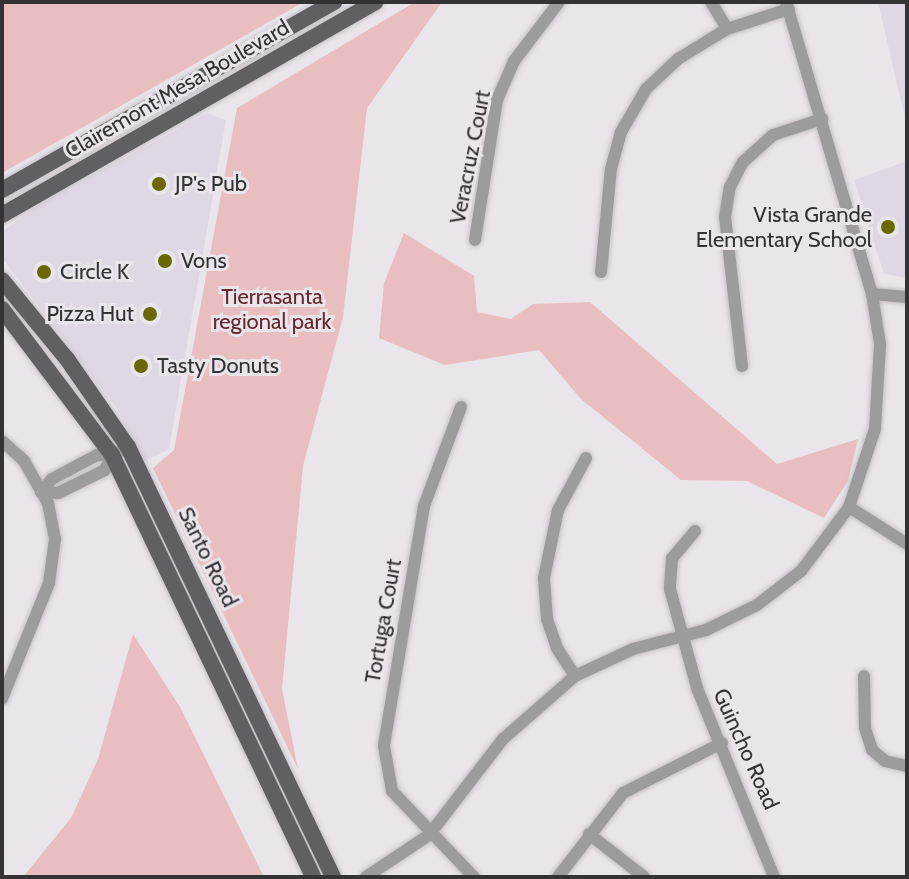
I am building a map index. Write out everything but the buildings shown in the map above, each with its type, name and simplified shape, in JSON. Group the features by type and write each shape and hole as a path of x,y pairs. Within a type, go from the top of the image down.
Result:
{"main road":[{"name":"Clairemont Mesa Boulevard","path":"2,190 334,2"},
{"name":"Clairemont Mesa Boulevard","path":"2,215 375,2"},
{"name":"Santo Road","path":"2,280 67,359 128,447 333,877"},
{"name":"Santo Road","path":"2,309 112,455 313,877"}],"street":[{"name":"Veracruz Court","path":"475,240 497,100 514,61 559,2"},
{"path":"711,2 727,29"},
{"path":"366,877 429,835 503,739 575,676 633,649 732,619 801,571 849,507 875,429 880,344 872,294 787,6 727,29 678,59 646,89 621,132 611,169 601,272"},
{"path":"742,366 725,217 730,187 743,162 773,135 822,119"},
{"path":"872,294 907,297"},
{"name":"Tortuga Court","path":"461,407 424,506 384,746 392,791 429,835 474,877"},
{"path":"2,441 24,461 41,492 55,539 49,583 2,699"},
{"path":"41,492 52,479 97,455 112,455 128,447"},
{"path":"575,676 557,648 547,619 544,578 558,510 586,458"},
{"path":"849,507 907,544"},
{"name":"Guincho Road","path":"695,531 683,540 669,572 697,688 722,743 774,877"},
{"path":"864,676 865,728 872,750 885,761 907,766"},
{"path":"558,877 589,834 636,783 722,743"},
{"path":"589,834 644,877"}],"shaded area":[{"path":"878,2 907,2 907,127 894,71"},
{"path":"207,113 226,120 169,449 144,462 118,410 2,258 2,232 39,205"},
{"name":"Vista Grande Elementary School","path":"907,161 907,278 884,274 854,180"}],"green space":[{"path":"2,2 304,2 2,173"},
{"name":"Tierrasanta regional park","path":"415,2 442,2 367,108 343,317 303,466 282,689 298,769 153,468 174,450 237,108"},
{"name":"Tierrasanta regional park","path":"404,233 474,276 477,312 511,319 533,304 590,302 777,464 858,439 848,481 824,518 747,481 681,480 581,399 539,350 445,365 379,338 384,283"},
{"path":"133,634 180,707 264,877 23,877 71,818 98,759"}],"place":[{"name":"JP's Pub","path":"159,184"},
{"name":"Vista Grande Elementary School","path":"888,227"},
{"name":"Vons","path":"165,261"},
{"name":"Circle K","path":"44,272"},
{"name":"Pizza Hut","path":"150,314"},
{"name":"Tasty Donuts","path":"141,366"}]}
